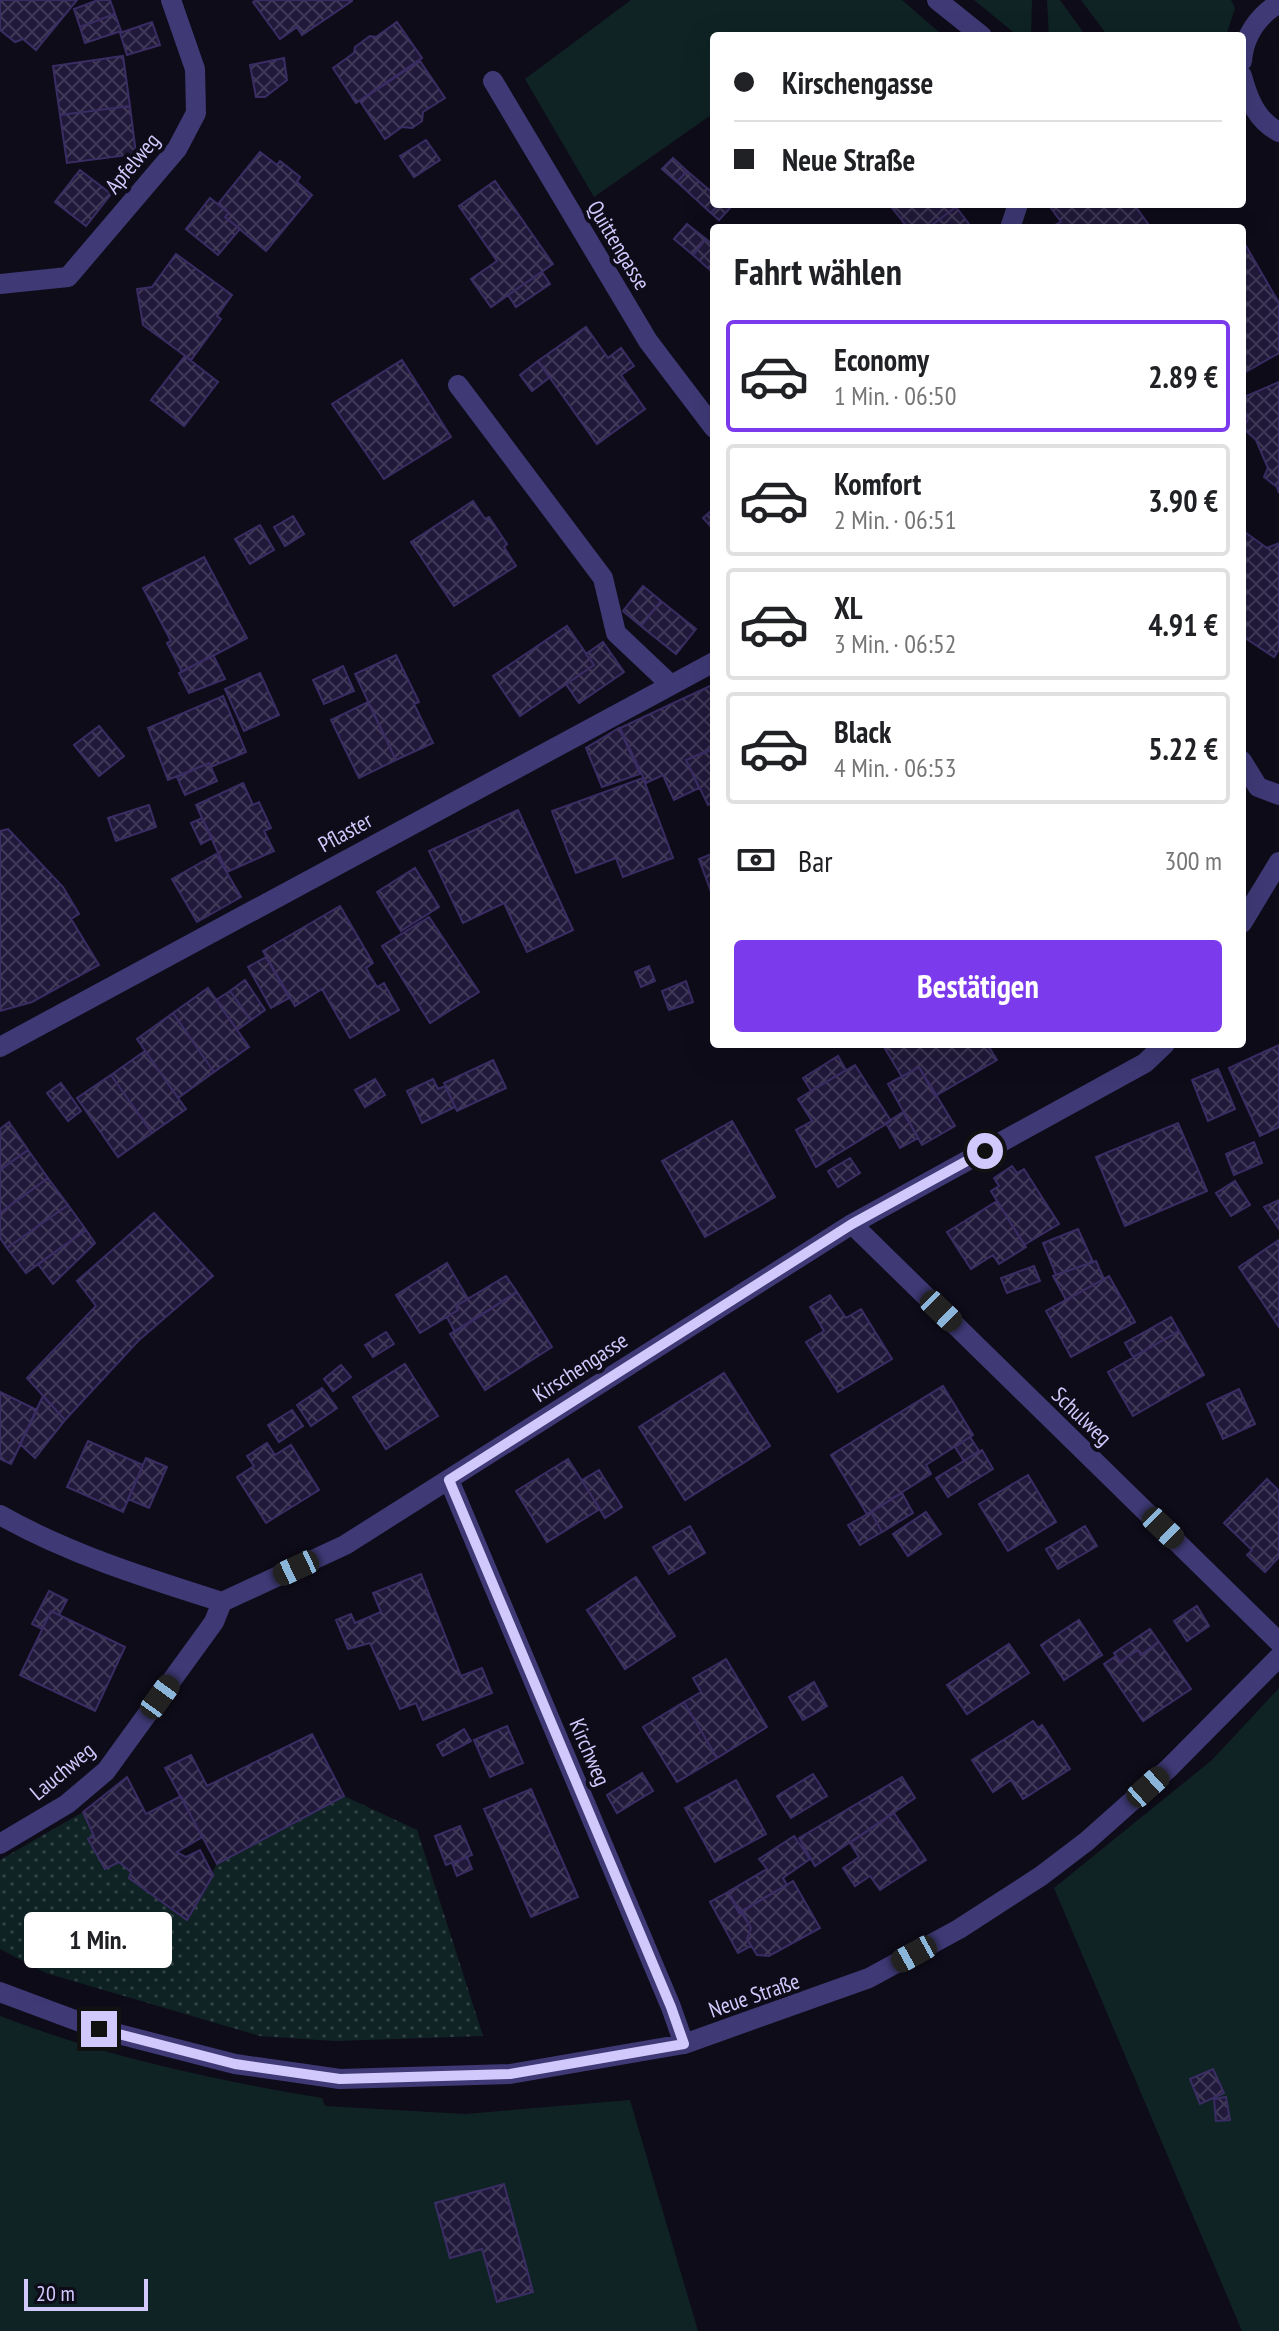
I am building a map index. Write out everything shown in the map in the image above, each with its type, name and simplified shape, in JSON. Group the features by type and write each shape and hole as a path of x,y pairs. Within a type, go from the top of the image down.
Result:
{"street":[{"name":"Apfelweg","path":"0,284 68,277 177,149 196,113 195,69 171,0"},
{"path":"937,0 977,32"},
{"path":"1246,42 1252,28 1279,3"},
{"name":"Quittengasse","path":"493,81 648,341 710,423"},
{"path":"1246,93 1257,114 1279,132"},
{"path":"458,385 603,578 616,633 671,685"},
{"name":"Pflaster","path":"0,1047 710,664"},
{"path":"1250,785 1279,795"},
{"path":"1246,916 1279,862"},
{"name":"Kirschengasse","path":"222,1602 345,1545 852,1224 1145,1063 1161,1048"},
{"name":"Schulweg","path":"852,1224 1279,1642"},
{"name":"Kirchweg","path":"449,1480 684,2044"},
{"path":"0,1515 37,1536 148,1579 222,1602"},
{"name":"Lauchweg","path":"0,1844 67,1804 106,1771 214,1622 222,1602"},
{"name":"Neue Straße","path":"0,1992 99,2029 235,2064 340,2079 510,2074 684,2044 869,1978 959,1929 1041,1876 1087,1841 1168,1769 1279,1657"}],"green space":[{"path":"631,0 902,0 939,32 710,32 710,116 594,197 525,79"},
{"path":"974,0 1032,0 1031,32 1013,32"},
{"path":"1047,0 1060,0 1083,32 1049,32"},
{"path":"1081,0 1231,0 1235,8 1227,32 1105,32"},
{"path":"1279,1688 1279,2331 1242,2331 1054,1888 1212,1760"},
{"path":"344,1796 417,1830 483,2036 335,2041 260,2036 46,1973 0,1949 0,1860 83,1812 94,1836 88,1839 105,1869 119,1862 131,1872 129,1878 187,1920 217,1864"},
{"path":"0,2016 118,2055 322,2098 325,2106 465,2114 630,2100 698,2331 0,2331"}],"building":[{"path":"0,0 77,0 36,50 23,39 15,42 0,30"},
{"path":"98,0 110,0 115,14 80,27 74,9"},
{"path":"352,1 302,35 297,27 280,39 253,2"},
{"path":"115,14 121,31 85,43 80,27"},
{"path":"152,22 160,45 127,55 120,33"},
{"path":"397,22 422,58 356,103 333,68 370,36 376,37"},
{"path":"123,56 130,106 60,115 53,66"},
{"path":"284,58 287,80 265,97 256,97 250,65"},
{"path":"420,61 445,98 423,112 422,121 412,128 402,127 385,139 360,101"},
{"path":"130,106 136,154 67,163 60,115"},
{"path":"426,140 440,160 414,177 400,156"},
{"path":"260,152 277,165 280,161 300,177 297,182 312,195 266,251 225,217 229,213 218,204"},
{"path":"673,158 687,171 677,182 662,169"},
{"path":"80,170 111,194 86,226 55,202"},
{"path":"687,171 710,191 710,208 715,208 711,213 677,182"},
{"path":"495,181 553,264 491,307 471,279 497,261 459,206"},
{"path":"210,198 229,213 225,217 240,229 218,255 186,229"},
{"path":"715,208 730,208 719,220 711,213"},
{"path":"892,208 955,208 933,224 905,224"},
{"path":"957,208 969,224 933,224"},
{"path":"1051,208 1137,208 1148,224 1057,224 1061,222"},
{"path":"687,224 706,239 693,255 674,239"},
{"path":"706,239 710,242 710,270 693,255"},
{"path":"1246,246 1279,303 1279,353 1246,372"},
{"path":"176,254 232,295 217,316 221,319 191,360 143,325 137,289 152,287"},
{"path":"542,272 550,284 516,307 508,295"},
{"path":"586,327 608,358 621,348 634,366 621,375 645,409 597,444 538,361"},
{"path":"185,356 218,382 184,426 151,400"},
{"path":"402,360 451,437 384,479 332,404"},
{"path":"538,361 550,377 532,391 520,375"},
{"path":"1279,382 1279,493 1277,487 1264,477 1268,468 1256,440 1246,431 1246,396"},
{"path":"473,501 485,519 489,517 507,544 504,547 516,566 454,606 411,542"},
{"path":"710,512 710,526 703,518"},
{"path":"293,516 304,534 285,546 274,527"},
{"path":"260,525 274,550 250,564 235,539"},
{"path":"1246,533 1267,548 1279,543 1279,649 1274,657 1246,639"},
{"path":"204,557 247,638 182,672 167,643 171,641 143,588"},
{"path":"643,586 661,601 641,626 623,611"},
{"path":"661,601 696,629 676,654 641,626"},
{"path":"567,626 594,665 520,716 493,676"},
{"path":"603,642 624,672 579,703 566,684 594,665 586,654"},
{"path":"213,655 225,679 189,693 179,673"},
{"path":"396,655 419,702 414,704 433,743 396,760 355,674"},
{"path":"343,666 354,691 324,704 313,680"},
{"path":"260,673 279,715 244,731 225,689"},
{"path":"710,686 710,751 686,760 699,788 674,800 663,775 646,783 620,728"},
{"path":"223,696 246,752 168,780 148,728"},
{"path":"368,702 396,760 359,778 331,720"},
{"path":"99,726 124,756 99,776 74,745"},
{"path":"619,728 640,774 602,787 586,748"},
{"path":"710,749 710,804 708,805 686,760"},
{"path":"209,763 217,781 185,795 177,777"},
{"path":"643,778 673,858 623,877 616,858 576,873 552,811"},
{"path":"243,783 253,805 259,802 271,828 264,831 274,851 227,872 196,805"},
{"path":"149,805 156,827 116,841 108,818"},
{"path":"518,810 573,930 527,952 504,903 463,923 429,851"},
{"path":"202,818 212,838 201,844 191,823"},
{"path":"8,829 63,887 79,914 71,919 99,965 32,1002 0,1011 0,831"},
{"path":"216,854 241,897 197,922 172,879"},
{"path":"710,855 710,889 699,859"},
{"path":"415,868 439,907 401,931 377,892"},
{"path":"340,906 373,963 366,968 377,987 384,983 399,1010 350,1038 322,989 295,1006 263,951"},
{"path":"429,917 479,992 430,1023 382,946"},
{"path":"266,957 289,998 271,1008 248,967"},
{"path":"649,966 655,981 641,987 635,972"},
{"path":"245,980 265,1010 251,1020 230,991"},
{"path":"686,981 693,1002 669,1010 662,991"},
{"path":"208,988 249,1047 214,1072 173,1013"},
{"path":"230,991 251,1020 237,1030 216,1000"},
{"path":"173,1013 214,1072 178,1098 137,1039"},
{"path":"1279,1045 1279,1127 1260,1136 1229,1068"},
{"path":"885,1048 990,1048 997,1060 935,1096 919,1067 902,1077"},
{"path":"145,1051 186,1109 152,1133 111,1075"},
{"path":"838,1056 846,1070 811,1091 803,1078"},
{"path":"493,1060 506,1088 457,1111 444,1083"},
{"path":"855,1065 891,1121 816,1167 796,1130 812,1121 798,1099"},
{"path":"919,1067 955,1126 922,1145 888,1084"},
{"path":"1218,1069 1235,1109 1208,1121 1192,1080"},
{"path":"111,1075 152,1133 118,1157 77,1098"},
{"path":"375,1079 385,1095 365,1107 355,1090"},
{"path":"433,1079 438,1089 445,1086 455,1107 422,1123 407,1091"},
{"path":"61,1083 81,1111 68,1121 47,1093"},
{"path":"903,1112 918,1138 900,1148 886,1123"},
{"path":"732,1121 775,1197 705,1237 662,1161"},
{"path":"9,1122 28,1150 0,1170 0,1129"},
{"path":"1178,1123 1207,1191 1125,1226 1096,1157"},
{"path":"1254,1142 1262,1163 1234,1175 1226,1154"},
{"path":"28,1150 48,1178 0,1213 0,1170"},
{"path":"850,1158 860,1173 838,1187 828,1171"},
{"path":"1012,1166 1017,1173 1024,1169 1059,1224 1024,1245 991,1191 999,1186 994,1178"},
{"path":"48,1178 68,1205 7,1248 0,1238 0,1213"},
{"path":"1235,1181 1250,1205 1231,1216 1216,1193"},
{"path":"1279,1200 1279,1229 1264,1207"},
{"path":"997,1201 1026,1247 999,1264 993,1255 971,1269 947,1232"},
{"path":"68,1205 86,1230 26,1273 7,1248"},
{"path":"154,1213 213,1276 138,1341 65,1420 27,1378 96,1306 77,1281"},
{"path":"1078,1229 1093,1262 1056,1275 1043,1243"},
{"path":"86,1230 95,1243 53,1284 38,1264"},
{"path":"1279,1240 1279,1327 1239,1267"},
{"path":"1096,1261 1104,1279 1066,1300 1053,1276"},
{"path":"447,1263 468,1299 456,1306 458,1310 420,1333 396,1295"},
{"path":"1034,1266 1040,1281 1007,1293 1001,1278"},
{"path":"506,1276 517,1292 455,1332 447,1317 458,1310 456,1306"},
{"path":"1109,1276 1135,1322 1071,1357 1046,1311"},
{"path":"517,1292 552,1347 485,1390 450,1334"},
{"path":"830,1295 846,1318 861,1309 892,1359 838,1392 806,1342 824,1331 810,1307"},
{"path":"1171,1317 1179,1331 1133,1357 1125,1343"},
{"path":"1179,1331 1204,1375 1133,1416 1108,1372"},
{"path":"386,1332 394,1344 373,1357 365,1345"},
{"path":"405,1364 438,1416 386,1449 353,1397"},
{"path":"341,1365 351,1377 333,1391 324,1379"},
{"path":"724,1373 770,1446 685,1500 639,1427"},
{"path":"943,1386 973,1435 926,1465 931,1474 867,1514 831,1455"},
{"path":"322,1388 337,1408 311,1426 297,1405"},
{"path":"1239,1389 1255,1424 1223,1439 1207,1404"},
{"path":"0,1392 37,1410 11,1464 0,1459"},
{"path":"43,1396 65,1420 35,1458 20,1444"},
{"path":"292,1410 303,1426 279,1442 268,1425"},
{"path":"970,1437 979,1451 964,1461 955,1447"},
{"path":"88,1441 143,1465 123,1512 67,1487"},
{"path":"267,1443 275,1455 291,1445 319,1490 266,1523 237,1477 254,1466 247,1456"},
{"path":"982,1450 993,1469 948,1497 936,1478"},
{"path":"146,1458 167,1467 149,1508 128,1499"},
{"path":"568,1459 600,1509 547,1542 516,1491"},
{"path":"599,1470 622,1507 605,1518 582,1480"},
{"path":"1028,1475 1056,1522 1008,1551 979,1504"},
{"path":"1267,1479 1279,1491 1279,1557 1265,1572 1247,1555 1252,1550 1224,1523"},
{"path":"902,1493 913,1513 882,1532 871,1512"},
{"path":"871,1512 882,1532 860,1545 848,1525"},
{"path":"926,1512 941,1534 908,1556 893,1534"},
{"path":"690,1526 705,1553 669,1574 653,1547"},
{"path":"1085,1526 1097,1546 1058,1569 1046,1549"},
{"path":"421,1574 461,1676 482,1668 492,1693 423,1720 416,1703 400,1709 370,1643 348,1649 336,1620 351,1614 355,1623 381,1612 373,1593"},
{"path":"636,1577 675,1636 625,1669 587,1610"},
{"path":"49,1591 67,1600 59,1615 51,1611 42,1629 32,1624"},
{"path":"1197,1606 1209,1626 1187,1641 1174,1621"},
{"path":"51,1611 125,1647 95,1711 20,1675"},
{"path":"1079,1620 1102,1655 1064,1680 1041,1645"},
{"path":"1150,1629 1159,1642 1141,1655 1138,1650 1120,1662 1114,1653"},
{"path":"1159,1642 1191,1689 1143,1721 1104,1664 1116,1656 1120,1662 1138,1650 1141,1655"},
{"path":"1009,1644 1029,1673 967,1714 947,1685"},
{"path":"726,1659 767,1727 717,1758 684,1702 701,1692 693,1678"},
{"path":"814,1682 827,1706 803,1720 789,1697"},
{"path":"684,1702 717,1758 677,1782 643,1727"},
{"path":"1033,1721 1038,1728 1042,1725 1070,1769 1023,1799 1011,1780 993,1792 972,1760"},
{"path":"507,1726 523,1763 490,1777 474,1740"},
{"path":"464,1729 471,1741 443,1756 437,1745"},
{"path":"312,1734 344,1796 217,1864 165,1768 191,1755 207,1786"},
{"path":"642,1773 653,1791 617,1813 607,1795"},
{"path":"813,1774 827,1796 791,1818 777,1796"},
{"path":"127,1777 146,1814 181,1796 202,1837 177,1852 186,1857 200,1850 213,1875 187,1920 129,1878 131,1872 119,1862 105,1869 88,1839 94,1836 83,1812"},
{"path":"902,1777 915,1798 815,1866 799,1838"},
{"path":"736,1780 766,1834 715,1862 685,1808"},
{"path":"531,1789 578,1897 531,1917 484,1809"},
{"path":"894,1813 926,1860 880,1890 870,1876 855,1886 843,1868 859,1857 850,1843"},
{"path":"460,1826 472,1855 446,1865 435,1836"},
{"path":"794,1836 810,1859 783,1878 787,1885 739,1913 728,1892 767,1869 759,1859"},
{"path":"467,1857 472,1869 457,1876 452,1863"},
{"path":"793,1881 820,1928 769,1956 757,1955 747,1939 751,1928 742,1911"},
{"path":"728,1892 751,1928 747,1939 751,1946 738,1953 710,1902"},
{"path":"1213,2069 1224,2093 1200,2104 1190,2079"},
{"path":"1226,2097 1230,2120 1216,2121 1214,2099"},
{"path":"504,2184 533,2292 497,2302 482,2249 450,2258 435,2203"}],"route":[{"path":"99,2029 235,2064 340,2079 510,2074 684,2044 449,1480 852,1224 985,1151"}]}
